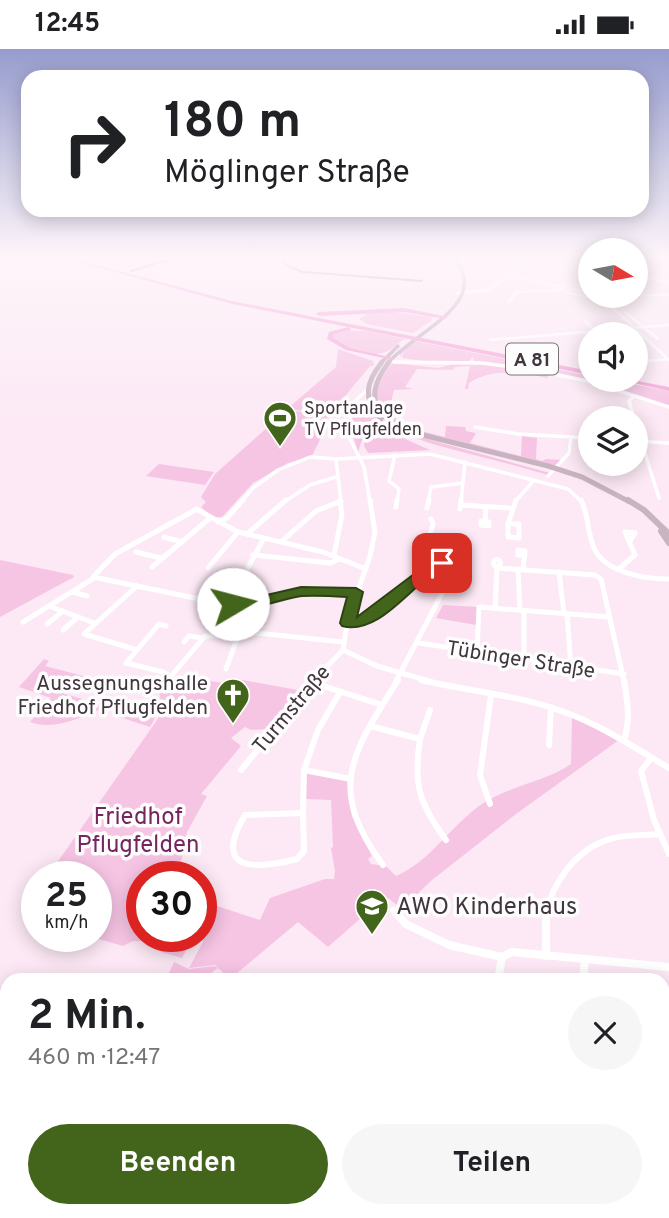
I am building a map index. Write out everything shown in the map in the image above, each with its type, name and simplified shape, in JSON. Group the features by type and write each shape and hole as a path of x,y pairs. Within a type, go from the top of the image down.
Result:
{"highway":[{"name":"A 81","path":"275,311 379,330"},
{"name":"A 81","path":"286,311 578,370"},
{"name":"A 81","path":"301,314 338,315 390,311"},
{"name":"A 81","path":"402,311 438,315"},
{"path":"379,330 360,322 358,317 375,312 438,315"},
{"name":"A 81","path":"293,315 323,329 333,344 362,356 388,358"},
{"name":"A 81","path":"379,330 345,329 334,331 329,336 342,347 388,358"},
{"path":"648,382 669,387"},
{"path":"648,384 669,387"}],"main road":[{"path":"443,311 370,377 367,390 375,415 398,430 555,473 605,491 643,514 669,543"},
{"path":"369,399 388,358 438,315"},
{"path":"369,399 382,416 410,432 566,473 608,489 641,508 669,534"}],"street":[{"path":"625,312 638,322"},
{"path":"648,328 669,325"},
{"path":"648,330 658,339"},
{"path":"490,340 578,333"},
{"path":"648,341 669,359"},
{"path":"388,358 441,365 471,362 513,366 586,380 669,407"},
{"path":"388,358 441,365"},
{"path":"648,361 669,359"},
{"path":"367,390 354,404 347,433 361,458 375,532 366,569 347,623 343,650 400,675 427,683 551,707 588,720 669,768"},
{"path":"631,406 633,397"},
{"path":"358,398 369,399"},
{"path":"354,404 369,399"},
{"path":"630,402 639,399"},
{"path":"475,427 519,434 578,438"},
{"path":"549,476 569,453 571,437"},
{"path":"648,442 669,443"},
{"path":"395,454 391,483 399,489 396,507"},
{"path":"218,522 227,518 253,488 284,466 307,457 336,459 430,454 562,487 578,495 584,503 597,552 604,560 653,580 669,580"},
{"path":"334,555 341,529 336,459"},
{"path":"465,462 461,507 509,508"},
{"path":"648,462 659,498"},
{"path":"247,534 295,492 317,481 336,477"},
{"path":"508,524 509,508 534,480"},
{"path":"427,508 433,486 463,483"},
{"path":"282,541 315,511 341,501"},
{"path":"485,521 486,506"},
{"path":"23,622 94,577 115,554 195,508 238,531 334,555 366,569"},
{"path":"152,567 210,518"},
{"path":"427,571 422,566 431,519"},
{"path":"208,568 238,531"},
{"path":"164,537 182,542"},
{"path":"248,632 245,573 264,538"},
{"path":"620,568 635,555 630,541"},
{"path":"136,552 161,558"},
{"path":"254,555 330,563 340,559"},
{"path":"523,555 521,569 524,660"},
{"path":"347,623 363,620 427,571 450,562 453,565 451,577 419,643 370,726 351,779 350,801 354,815 374,858 383,865"},
{"path":"495,608 497,567 598,576 601,579 624,674 630,730 624,740"},
{"path":"559,572 571,667"},
{"path":"94,577 219,603 245,603 301,592 356,592"},
{"path":"137,586 84,633 85,636 137,650"},
{"path":"73,592 86,596"},
{"path":"49,606 94,623"},
{"path":"477,653 479,607 609,617"},
{"path":"47,624 63,611"},
{"path":"63,630 78,617"},
{"path":"163,672 126,663 159,624 166,626"},
{"path":"184,642 189,636 202,638 248,632 343,642"},
{"path":"226,669 239,633"},
{"path":"164,685 202,638"},
{"name":"Tübinger Straße","path":"419,643 624,674"},
{"name":"Turmstraße","path":"241,770 311,682 343,650"},
{"path":"311,682 382,705"},
{"path":"303,813 245,815 232,842 233,855 238,862 250,866 297,859 304,851 304,770 318,730 340,692"},
{"path":"490,804 480,775 491,695"},
{"path":"550,745 551,707"},
{"path":"430,710 420,739 414,783 419,800 446,839"},
{"path":"370,726 420,739"},
{"path":"651,758 641,771 659,834 669,854"},
{"path":"304,770 351,779"},
{"path":"546,956 545,916 555,889 571,865 589,850 611,839 659,834"},
{"path":"393,910 406,924 438,941 502,957 512,952 669,967"},
{"path":"499,973 502,957"},
{"path":"584,973 585,960"}],"green space":[{"path":"395,312 431,317 432,320 413,333 367,324 359,319 369,313"},
{"path":"343,330 367,331 405,339 388,351 367,353 352,350 333,340 332,334"},
{"path":"415,341 578,374 578,379 524,367 474,361 473,357 469,361 429,362 402,358 404,351 400,357 400,353"},
{"path":"338,349 373,361 374,366 370,366 330,414 287,409 336,367"},
{"path":"393,363 438,368 453,364 487,364 549,374 547,378 497,373 478,378 465,389 470,366 455,367 453,370 417,369 405,387 413,389 394,390 388,414 414,429 445,437 446,426 465,427 466,431 476,433 470,443 521,456 522,436 537,438 536,459 563,460 554,468 438,439 396,423 381,412 376,397 382,379"},
{"path":"648,387 669,391 669,406 624,392 648,392"},
{"path":"364,401 376,417 398,431 550,473 548,475 436,445 393,430 367,425 358,452 350,425 362,425 349,423 356,404"},
{"name":"Sportanlage TV Pflugfelden","path":"287,410 328,415 325,429 312,456 288,463 253,483 222,517 213,517 201,507 206,502 201,497 215,474"},
{"path":"368,427 385,430 430,450 368,453 364,446"},
{"path":"159,464 214,472 205,485 146,476"},
{"path":"0,560 73,575 74,577 0,617"},
{"path":"443,605 478,607 476,625 436,618"},
{"path":"44,659 49,661 45,666 110,683 105,689 70,680 59,692 106,706 59,724 30,722 51,698 19,687"},
{"name":"Friedhof Pflugfelden","path":"232,678 303,691 272,729 251,730 245,727 231,738 241,746 201,794 207,796 187,832 181,861 126,861 126,944 112,943 112,861 58,861 157,720 162,709 159,691 166,682 189,689 200,679 228,684"},
{"path":"160,698 159,711 150,727 113,715 118,710"},
{"path":"572,716 619,740 516,814 432,880 402,909 388,898 380,905 377,904 328,947 298,922 237,973 224,973 215,965 189,968 198,952 217,952 217,906 260,920 270,898 325,879 334,879 331,800 306,799 303,781 307,773 347,781 352,816 372,856 368,859 371,864 386,866 396,876 420,861 482,804 504,792 571,764"},
{"name":"Friedhof Pflugfelden","path":"161,952 185,952 182,958"},
{"path":"174,962 189,969 215,966 218,968 211,973 169,973"}],"place":[{"name":"Sportanlage TV Pflugfelden","path":"280,448"},
{"name":"Aussegnungshalle Friedhof Pflugfelden","path":"233,725"},
{"name":"AWO Kinderhaus","path":"372,936"}],"route":[{"path":"233,604 290,593 356,592 347,623 358,623 382,608 427,571 442,563"}]}
